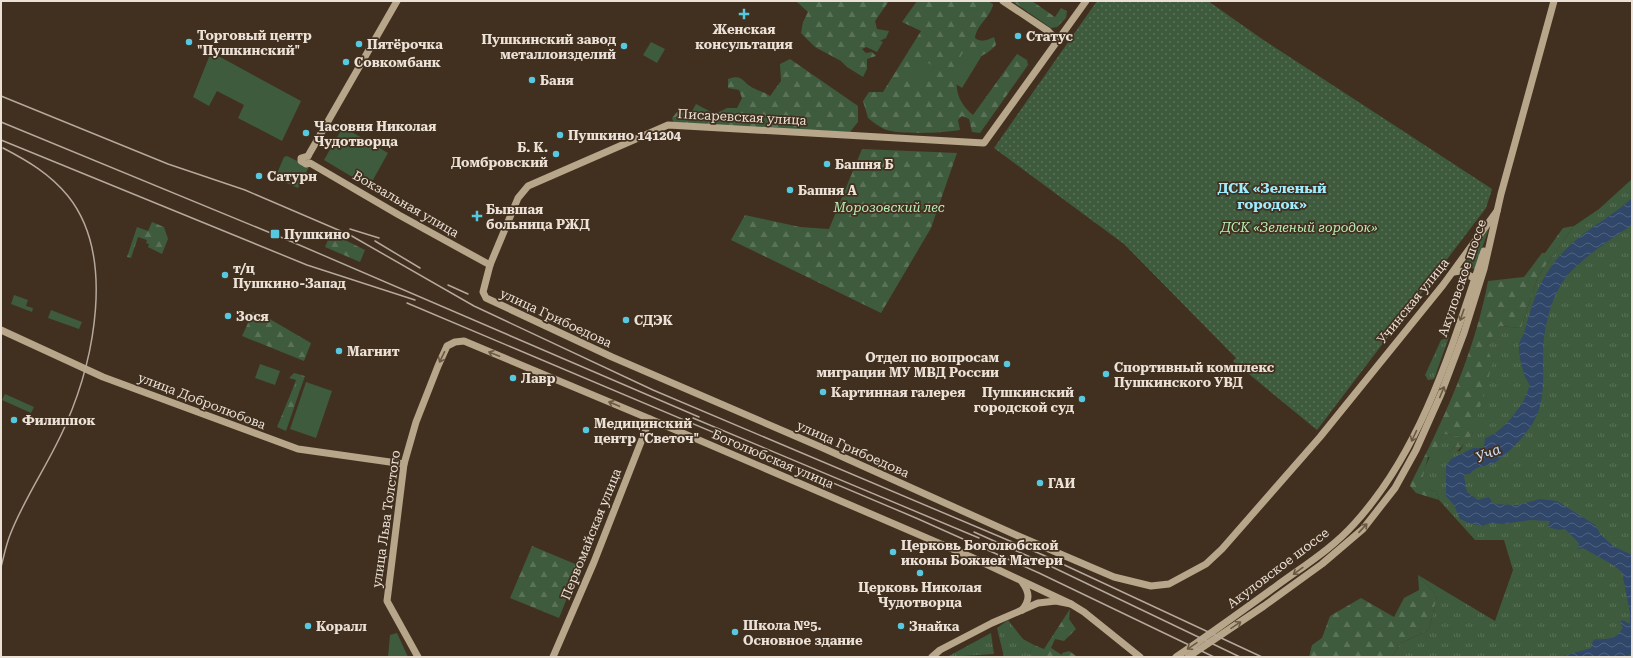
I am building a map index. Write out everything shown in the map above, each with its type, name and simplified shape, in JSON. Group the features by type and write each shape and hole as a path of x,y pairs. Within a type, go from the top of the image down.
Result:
{"street":[{"name":"Вокзальная улица","path":"398,1 309,159 399,215 490,265"},
{"path":"1003,1 1048,31 1058,40 1086,1"},
{"name":"Учинская улица","path":"1235,534 1320,437 1454,272 1497,211 1554,1"},
{"name":"Писаревская улица","path":"490,265 518,198 528,186 567,167 668,125 984,143 1058,40"},
{"name":"Акуловское шоссе","path":"1190,656 1264,606 1322,564 1363,529 1395,488 1416,450 1441,394 1497,211"},
{"name":"улица Грибоедова","path":"490,265 483,292 486,298 492,302 619,360 1114,577 1150,586 1169,584 1206,564 1235,534"},
{"path":"1454,272 1460,271 1477,280"},
{"name":"Акуловское шоссе","path":"1176,657 1323,553 1354,524 1385,486 1410,445 1430,400 1477,280"},
{"name":"улица Добролюбова","path":"1,330 103,377 298,449 404,464"},
{"name":"улица Льва Толстого","path":"418,657 387,601 404,464 411,438 430,384 447,346 455,342 464,341"},
{"name":"Боголюбская улица","path":"464,341 650,419 970,557 1071,604 1084,612 1140,657"},
{"name":"Первомайская улица","path":"553,657 594,562 650,419"},
{"path":"1021,611 1028,598 1028,590 1022,582"},
{"path":"932,657 940,650 967,635 1021,611 1046,602 1071,604"}],"green space":[{"path":"796,1 889,1 875,21 877,29 889,31 886,38 862,49 866,53 872,52 876,56 867,59 867,69 863,77 847,67 841,61 815,47 801,33 803,22 808,12"},
{"path":"917,1 988,1 993,4 990,13 978,29 975,38 982,41 994,37 996,45 987,53 964,66 957,79 960,99 963,105 973,115 1017,54 1027,60 1028,65 980,133 972,132 969,119 962,116 958,120 960,130 921,133 890,131 882,128 868,118 863,101 869,92 883,92 921,31 902,22"},
{"path":"1012,1 1032,1 1055,17 1061,8 1067,11 1066,18 1057,27 1051,28"},
{"name":"ДСК «Зеленый городок»","path":"1097,1 1208,1 1262,39 1492,189 1486,208 1317,430 1233,361 1236,358 1124,244 994,148"},
{"path":"870,35 883,42 877,52 864,46"},
{"path":"651,42 665,49 657,63 643,55"},
{"path":"966,48 981,57 962,88 947,78"},
{"path":"211,52 301,101 282,141 238,118 244,105 217,91 209,106 193,97"},
{"path":"790,59 858,106 858,122 850,132 674,124 672,118 677,112 691,113 696,104 715,114 727,108 737,108 742,98 739,90 728,88 728,79 733,77 742,79 753,88 770,96 781,81 780,64"},
{"path":"921,59 935,67 922,90 908,81"},
{"path":"343,127 388,153 369,187 324,160"},
{"name":"Морозовский лес","path":"862,149 957,153 931,228 881,313 731,240 745,215 800,227 829,229"},
{"path":"287,156 309,167 298,188 275,178 284,157"},
{"path":"1632,179 1632,657 1392,657 1401,643 1429,630 1437,596 1418,575 1495,621 1513,570 1504,540 1475,540 1439,500 1437,492 1430,490 1422,480 1425,467 1443,434 1460,436 1456,446 1448,452 1460,451 1465,442 1472,435 1486,347 1498,326 1521,328 1538,276 1574,226 1599,209"},
{"path":"152,222 164,227 168,239 162,254 148,247 149,244 146,243 147,240 138,237 131,258 127,257 137,227 148,231"},
{"path":"1574,226 1538,276 1521,328 1499,326 1486,347 1493,362 1472,435 1450,456 1448,452 1456,446 1460,436 1443,434 1437,445 1441,454 1437,458 1428,457 1422,480 1428,483 1430,490 1437,492 1439,500 1416,493 1410,486 1411,483 1435,435 1467,359 1488,281 1524,277 1542,253 1545,253 1563,228"},
{"path":"1489,228 1475,269 1463,266"},
{"path":"331,233 365,250 360,262 325,247"},
{"path":"14,295 28,300 26,306 33,308 32,312 11,304"},
{"path":"51,310 82,322 79,329 48,318"},
{"path":"253,312 268,318 311,343 304,361 242,336"},
{"path":"1449,337 1434,379 1428,380 1425,375 1441,340"},
{"path":"260,364 280,371 275,385 255,378"},
{"path":"294,373 305,376 299,393 291,393 296,380 289,378"},
{"path":"306,382 332,391 316,438 290,429"},
{"path":"291,393 299,393 286,431 277,427"},
{"path":"5,394 34,407 31,413 2,400"},
{"path":"532,546 580,566 559,618 510,598"},
{"path":"1418,575 1437,596 1429,630 1401,643 1392,657 1309,657 1312,645 1322,638 1330,616 1361,598 1394,617 1404,598 1419,590"},
{"path":"1070,609 1069,619 1076,629 1064,641 1055,639 1051,648 1062,655 1062,653 1069,651 1078,657 1028,657 1034,645 1044,649"},
{"path":"1008,620 1023,639 1034,645 1028,657 1004,657 997,628"},
{"path":"397,633 408,657 388,657 390,635"},
{"path":"991,633 994,654 947,657"}],"water":[{"name":"Уча","path":"1632,198 1632,225 1584,259 1568,275 1557,291 1550,309 1544,337 1542,398 1538,414 1531,426 1499,460 1475,469 1470,474 1466,474 1464,477 1467,492 1478,500 1489,497 1493,504 1517,505 1540,499 1557,501 1595,525 1601,535 1613,546 1632,555 1632,653 1626,657 1560,657 1591,648 1593,641 1596,639 1612,638 1621,631 1623,627 1620,623 1622,620 1630,624 1630,613 1622,572 1613,565 1583,548 1578,549 1579,543 1565,529 1559,530 1548,527 1550,521 1530,520 1504,524 1490,523 1482,526 1460,519 1454,505 1446,496 1446,466 1451,459 1473,448 1484,448 1485,438 1498,431 1512,417 1524,400 1529,385 1522,365 1519,344 1537,292 1549,270 1565,250 1576,240"}],"railway":[{"path":"1,96 168,164 245,190 350,235 474,306 653,390 1043,555 1262,657"},
{"path":"1,122 290,241 699,417"},
{"path":"1,140 307,265 415,300"},
{"path":"1,567 7,543 16,521 60,438 76,398 85,370 92,340 96,308 96,278 92,248 83,220 68,196 54,181 38,169 3,148"},
{"path":"350,229 379,238"},
{"path":"375,241 420,268"},
{"path":"448,285 468,294"},
{"path":"407,303 916,518 1039,573 1214,657"},
{"path":"693,418 979,538"},
{"path":"974,532 1046,564 1240,657"}],"place":[{"name":"Женская консультация","path":"744,14"},
{"name":"Статус","path":"1018,36"},
{"name":"Торговый центр \"Пушкинский\"","path":"189,42"},
{"name":"Пятёрочка","path":"359,44"},
{"name":"Пушкинский завод металлоизделий","path":"624,46"},
{"name":"Совкомбанк","path":"346,62"},
{"name":"Баня","path":"532,80"},
{"name":"Часовня Николая Чудотворца","path":"306,133"},
{"name":"Пушкино 141204","path":"560,135"},
{"name":"Б. К. Домбровский","path":"556,154"},
{"name":"Башня Б","path":"827,164"},
{"name":"Сатурн","path":"259,176"},
{"name":"Башня А","path":"790,190"},
{"name":"Бывшая больница РЖД","path":"477,216"},
{"name":"Пушкино","path":"275,234"},
{"name":"т/ц Пушкино-Запад","path":"225,275"},
{"name":"Зося","path":"228,316"},
{"name":"СДЭК","path":"626,320"},
{"name":"Магнит","path":"339,351"},
{"name":"Отдел по вопросам миграции МУ МВД России","path":"1007,364"},
{"name":"Спортивный комплекс Пушкинского УВД","path":"1106,374"},
{"name":"Лавр","path":"513,378"},
{"name":"Картинная галерея","path":"823,392"},
{"name":"Пушкинский городской суд","path":"1082,399"},
{"name":"Филиппок","path":"14,420"},
{"name":"Медицинский центр \"Светоч\"","path":"586,430"},
{"name":"ГАИ","path":"1040,483"},
{"name":"Церковь Боголюбской иконы Божией Матери","path":"893,552"},
{"name":"Церковь Николая Чудотворца","path":"920,573"},
{"name":"Коралл","path":"308,626"},
{"name":"Знайка","path":"901,626"},
{"name":"Школа №5. Основное здание","path":"735,632"}],"district":[{"name":"ДСК «Зеленый городок»","path":"1272,196"}]}
